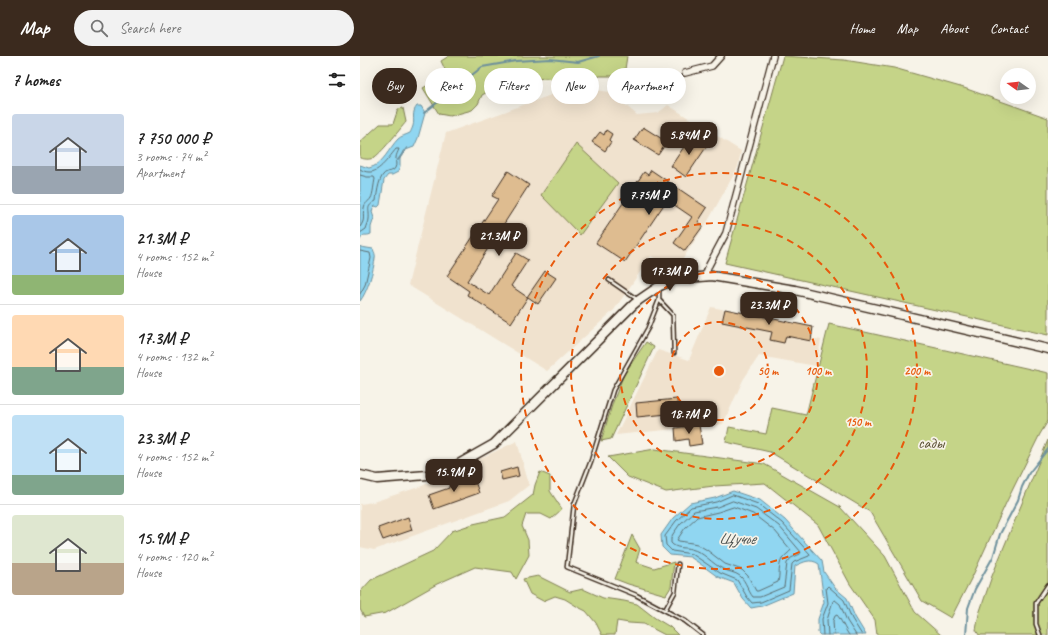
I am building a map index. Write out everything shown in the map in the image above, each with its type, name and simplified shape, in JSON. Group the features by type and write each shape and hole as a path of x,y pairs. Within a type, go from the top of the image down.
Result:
{"street":[{"path":"686,73 712,66 721,56"},
{"path":"705,276 726,233 773,56"},
{"path":"360,476 377,479 427,475 455,466 494,444 639,300 658,287 675,279 712,276 795,290 1048,350"}],"lane":[{"path":"609,280 639,300"},
{"path":"658,287 660,300 648,328 613,390 591,461 574,505 567,567 636,594 685,621 703,635"},
{"path":"660,300 673,315 674,353"},
{"path":"665,610 675,592 678,564"},
{"path":"1040,635 1036,624 1036,603 1048,585"}],"shaded area":[{"path":"599,90 607,92 607,104 624,104 637,115 658,113 668,105 741,151 738,167 708,221 674,272 651,256 614,310 547,371 408,285 446,133 526,104 543,104 543,98 551,95 551,104 599,104"},
{"path":"711,307 813,327 811,338 821,340 816,366 759,356 743,380 723,424 700,427 702,444 689,446 688,440 676,441 675,429 616,435 658,350 689,360"},
{"path":"517,441 529,485 509,501 374,550 360,547 360,504 373,502 422,486"}],"green space":[{"path":"449,56 627,56 625,68 607,68 607,76 599,76 599,68 551,68 551,79 543,78 543,68 484,68 484,94 478,104 472,110 450,116 439,114 433,104 476,104 476,68 444,68 441,61"},
{"path":"783,56 844,60 894,68 964,88 1000,101 1000,104 1009,104 1048,118 1048,335 725,263"},
{"path":"403,108 406,122 390,142 373,158 360,158 360,142 380,124 393,124 398,109"},
{"path":"576,144 618,183 580,235 541,195"},
{"name":"сады","path":"829,324 1048,373 1048,421 1006,503 974,573 951,618 922,601 870,512 770,452 726,442 729,427 766,434 772,408 806,415"},
{"path":"646,342 654,347 611,439 601,441 613,402 624,374"},
{"path":"1048,440 1048,635 979,635 976,630 979,614 992,576"},
{"path":"655,449 764,464 840,507 885,556 915,612 941,635 877,635 875,620 850,584 818,525 765,483 714,486 666,492 628,477 608,457"},
{"path":"540,472 550,476 550,491 562,509 551,519 541,514 526,514 522,526 528,540 529,555 516,579 512,572 475,567 437,584 386,613 364,617 360,609 360,592 371,580 433,551 452,531 473,524 505,517 533,495"},
{"path":"632,535 640,549 636,562 654,568 674,562 671,587 666,595 615,579"},
{"path":"538,576 570,592 583,589 603,598 637,604 670,627 678,635 665,635 644,624 617,621 615,635 602,635 596,623 586,611 565,599 555,596 543,601 530,594 523,579"}],"water":[{"path":"417,106 421,106 425,113 418,138 414,147 403,151 398,172 388,175 384,180 380,205 378,207 375,206 372,212 374,218 371,227 371,234 364,235 360,240 360,165 369,168 374,166 382,160 398,139 410,133 414,123 414,111"},
{"path":"360,246 373,249 375,256 370,281 360,301"},
{"name":"Щучье","path":"733,491 760,500 785,520 822,561 824,572 835,588 847,598 855,617 866,635 820,635 818,633 818,619 824,602 819,564 816,562 807,561 795,566 793,593 762,606 751,608 743,599 734,583 718,577 690,557 670,555 662,547 661,535 673,518 690,503 715,498"}],"building":[{"path":"643,127 667,142 658,155 634,140"},
{"path":"606,130 612,134 609,140 611,142 605,151 592,142 600,132 604,135"},
{"path":"692,135 707,146 686,177 671,166"},
{"path":"651,170 707,208 698,222 703,226 685,251 674,243 692,217 667,200 625,262 596,243 644,172 648,175"},
{"path":"508,171 529,185 467,281 489,295 516,253 528,260 511,286 527,297 545,271 556,278 538,304 528,297 511,323 467,295 469,291 447,276 498,199 492,196"},
{"path":"725,309 813,327 811,341 786,336 784,343 770,340 772,332 722,322"},
{"path":"677,399 678,413 637,417 636,403"},
{"path":"699,425 702,444 689,446 688,439 676,441 675,428"},
{"path":"517,467 519,476 502,480 500,472"},
{"path":"474,478 479,493 434,509 429,495 449,488 449,486"},
{"path":"408,517 412,530 383,540 378,528"}],"waterway":[{"path":"424,113 482,67 516,61 550,59 578,62 599,56"},
{"path":"398,160 407,148"},
{"path":"966,635 968,608 975,589 993,557 1000,534 1018,500 1022,487 1029,473 1048,449"}]}
